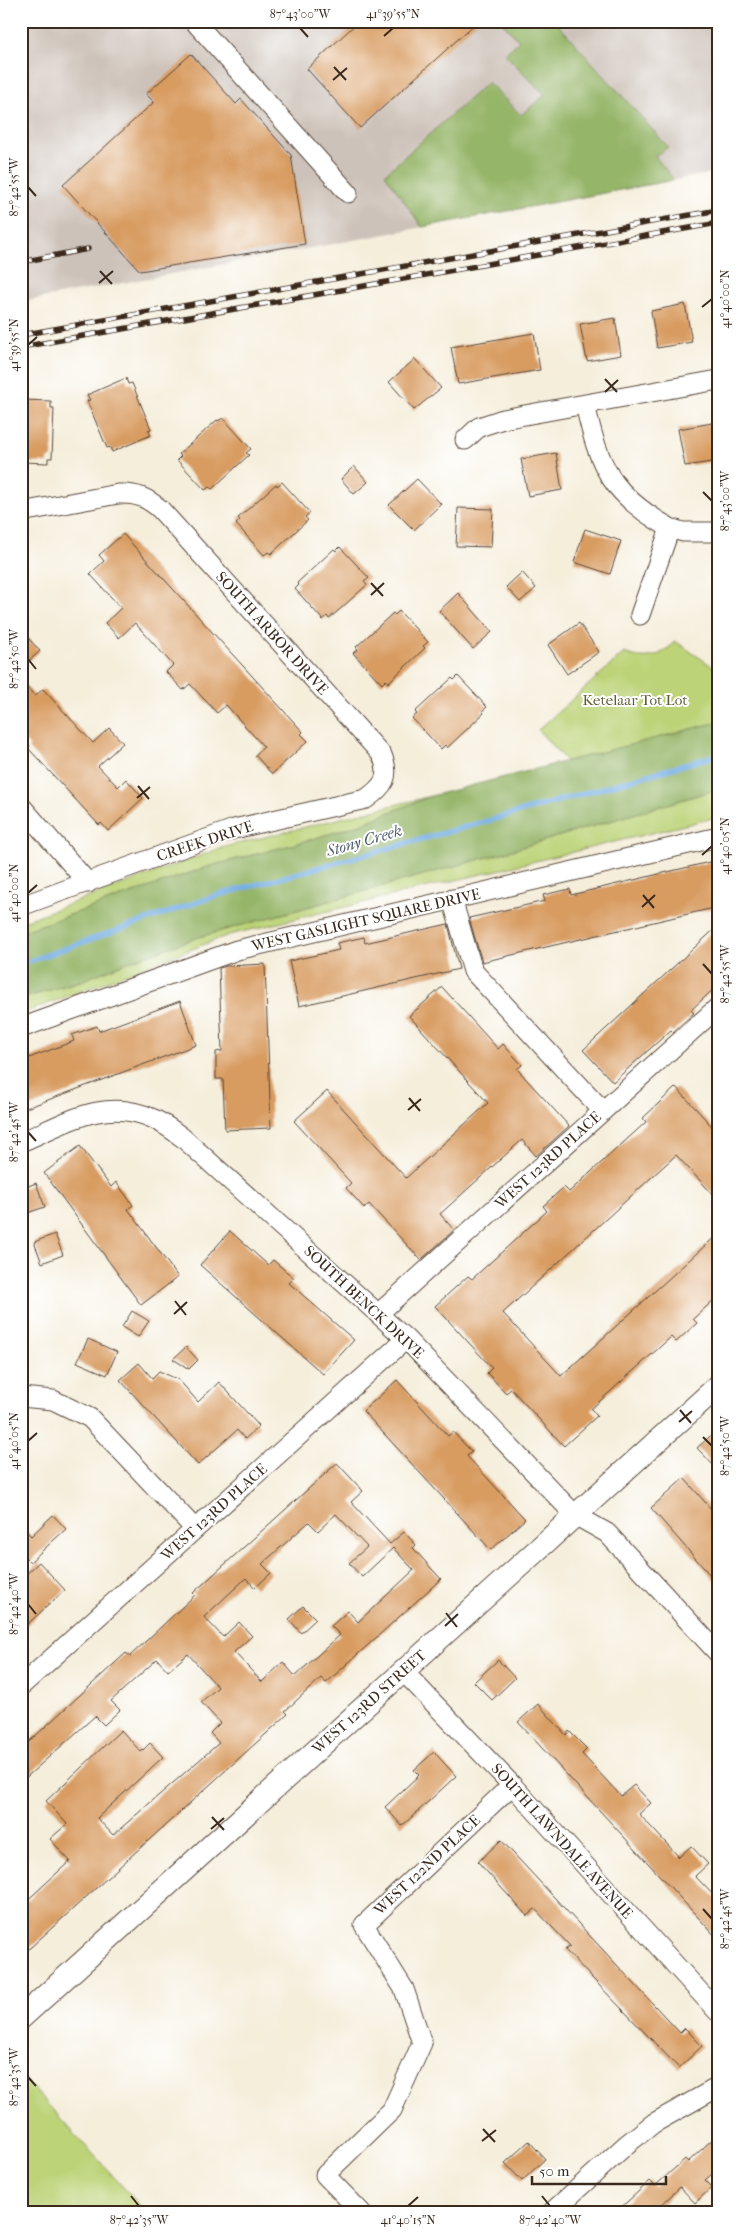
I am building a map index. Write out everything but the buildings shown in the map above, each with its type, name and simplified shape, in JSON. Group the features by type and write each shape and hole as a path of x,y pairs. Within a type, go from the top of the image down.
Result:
{"street":[{"path":"194,21 348,193"},
{"path":"465,440 479,427 492,422 718,380"},
{"path":"585,404 594,442 610,478 640,510 670,528 683,532 718,532"},
{"name":"SOUTH ARBOR DRIVE","path":"21,512 131,493 141,496 160,509 382,755 387,767 385,780"},
{"path":"640,615 670,528"},
{"name":"CREEK DRIVE","path":"21,906 234,829 366,799 378,790 385,780"},
{"path":"21,806 88,883"},
{"name":"WEST GASLIGHT SQUARE DRIVE","path":"21,1028 237,950 718,837"},
{"path":"452,899 473,971 603,1111"},
{"name":"WEST 123RD PLACE","path":"378,1314 718,1007"},
{"name":"SOUTH BENCK DRIVE","path":"21,1142 96,1111 116,1109 134,1112 155,1119 183,1138 406,1339 575,1515 607,1533 718,1653"},
{"name":"WEST 123RD PLACE","path":"21,1686 406,1339"},
{"name":"WEST 123RD STREET","path":"21,2018 718,1386"},
{"path":"21,1397 53,1400 90,1418 195,1529"},
{"name":"SOUTH LAWNDALE AVENUE","path":"404,1671 512,1785 718,2012"},
{"name":"WEST 122ND PLACE","path":"361,2212 325,2175 392,2110 422,2044 404,1988 364,1925 512,1785"},
{"path":"552,2212 627,2144 654,2123 718,2087"}],"shaded area":[{"path":"21,21 718,21 718,172 21,302"}],"green space":[{"path":"501,21 555,21 668,147 655,156 674,180 422,227 385,174 488,82 521,115 545,95 505,54 519,41"},
{"name":"Ketelaar Tot Lot","path":"675,641 718,670 718,722 567,762 538,730 624,653 639,657 652,656 664,651"},
{"path":"718,722 718,789 499,854 199,937 135,959 83,980 21,999 21,932 210,866 299,843 358,825 431,796"},
{"path":"718,789 718,817 229,935 21,1014 21,999 83,980 135,959 199,937 499,854"},
{"path":"431,796 358,825 299,843 210,866 21,932 21,922 224,847"},
{"path":"21,2075 146,2212 21,2212"}],"waterway":[{"name":"Stony Creek","path":"21,964 215,896 718,755"}],"railway":[{"path":"21,335 718,210"},
{"path":"21,347 718,223"},
{"path":"21,262 88,249"}]}
